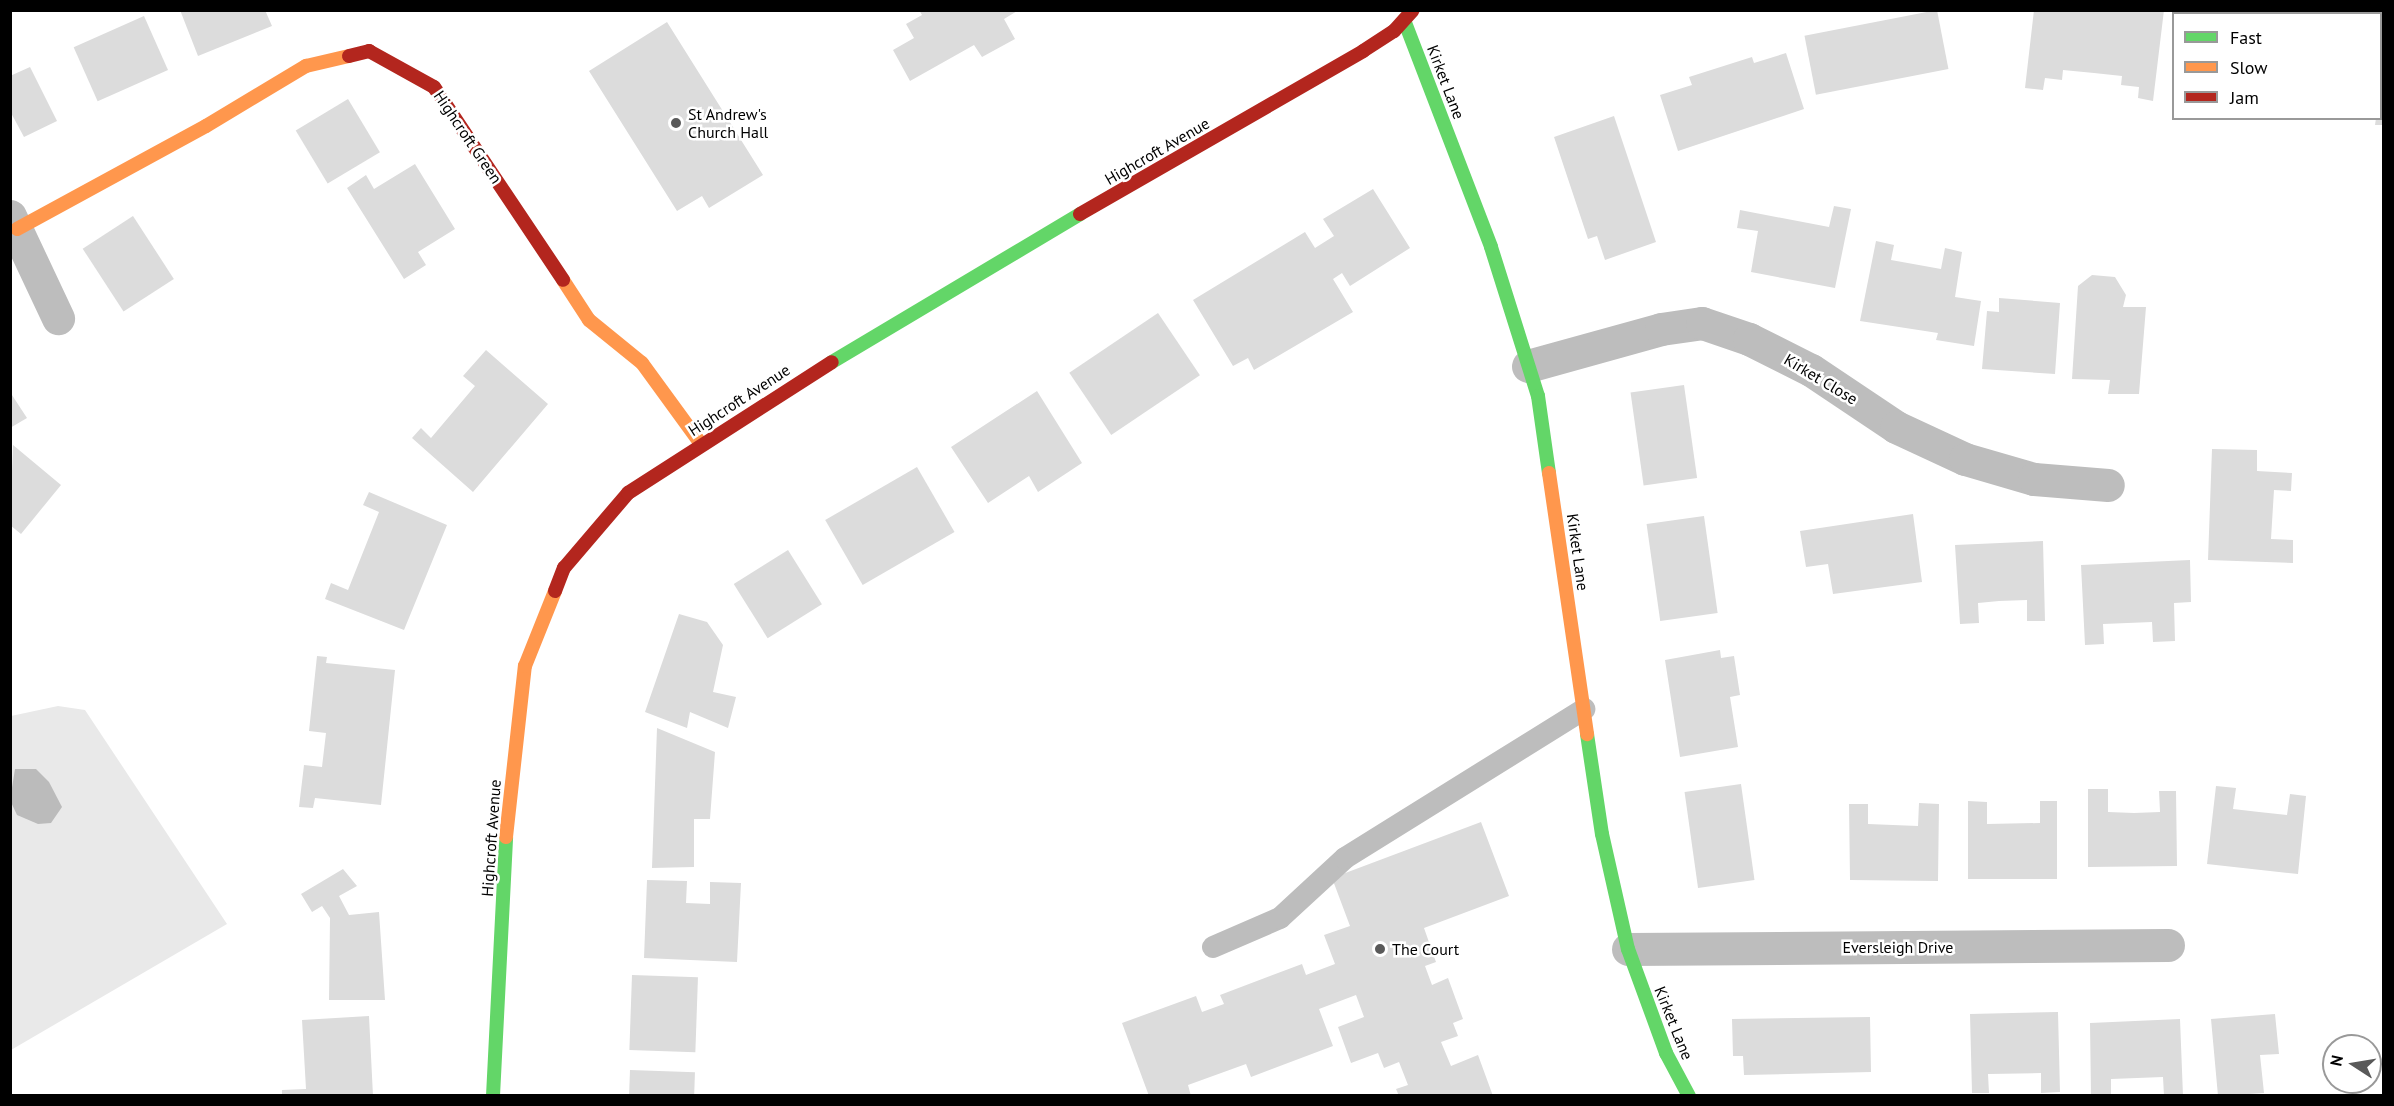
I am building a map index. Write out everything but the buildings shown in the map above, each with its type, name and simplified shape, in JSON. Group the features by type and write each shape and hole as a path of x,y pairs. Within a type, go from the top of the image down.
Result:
{"street":[{"name":"Kirket Lane","path":"1408,15 1491,247 1538,396 1602,834 1628,950 1666,1053 1689,1095"},
{"name":"Highcroft Avenue","path":"493,1095 509,789 525,666 564,568 628,493 701,444 879,331 1363,51 1408,15"},
{"name":"Highcroft Green","path":"58,318 14,222 206,126 306,66 369,51 434,87 589,320 642,363 701,444"},
{"name":"Kirket Close","path":"1528,366 1661,329 1702,323 1749,339 1811,370 1896,427 1965,459 2034,479 2109,485"},
{"name":"Eversleigh Drive","path":"1628,950 2168,945"}],"lane":[{"path":"1213,947 1280,918 1345,858 1584,709"}],"shaded area":[{"path":"58,706 85,710 227,924 11,1050 11,716"},
{"path":"15,769 36,769 49,782 62,807 51,823 38,824 17,815 10,800"}],"traffic: fast":[{"path":"1404,20 1491,247 1538,396 1549,473"},
{"path":"832,362 1080,214"},
{"path":"1587,734 1602,834 1628,949 1666,1053 1689,1096"},
{"path":"493,1096 506,837"}],"traffic: slow":[{"path":"17,229 206,126 306,66 349,56"},
{"path":"563,280 589,320 642,363 701,444"},
{"path":"1549,473 1587,734"},
{"path":"506,837 525,666 555,591"}],"traffic: jam":[{"path":"1080,214 1363,51 1394,31 1413,10"},
{"path":"349,56 369,51 434,87 563,280"},
{"path":"555,591 564,568 628,493 832,362"}],"place":[{"name":"St Andrew's Church Hall","path":"676,123"},
{"name":"The Court","path":"1380,949"}]}
